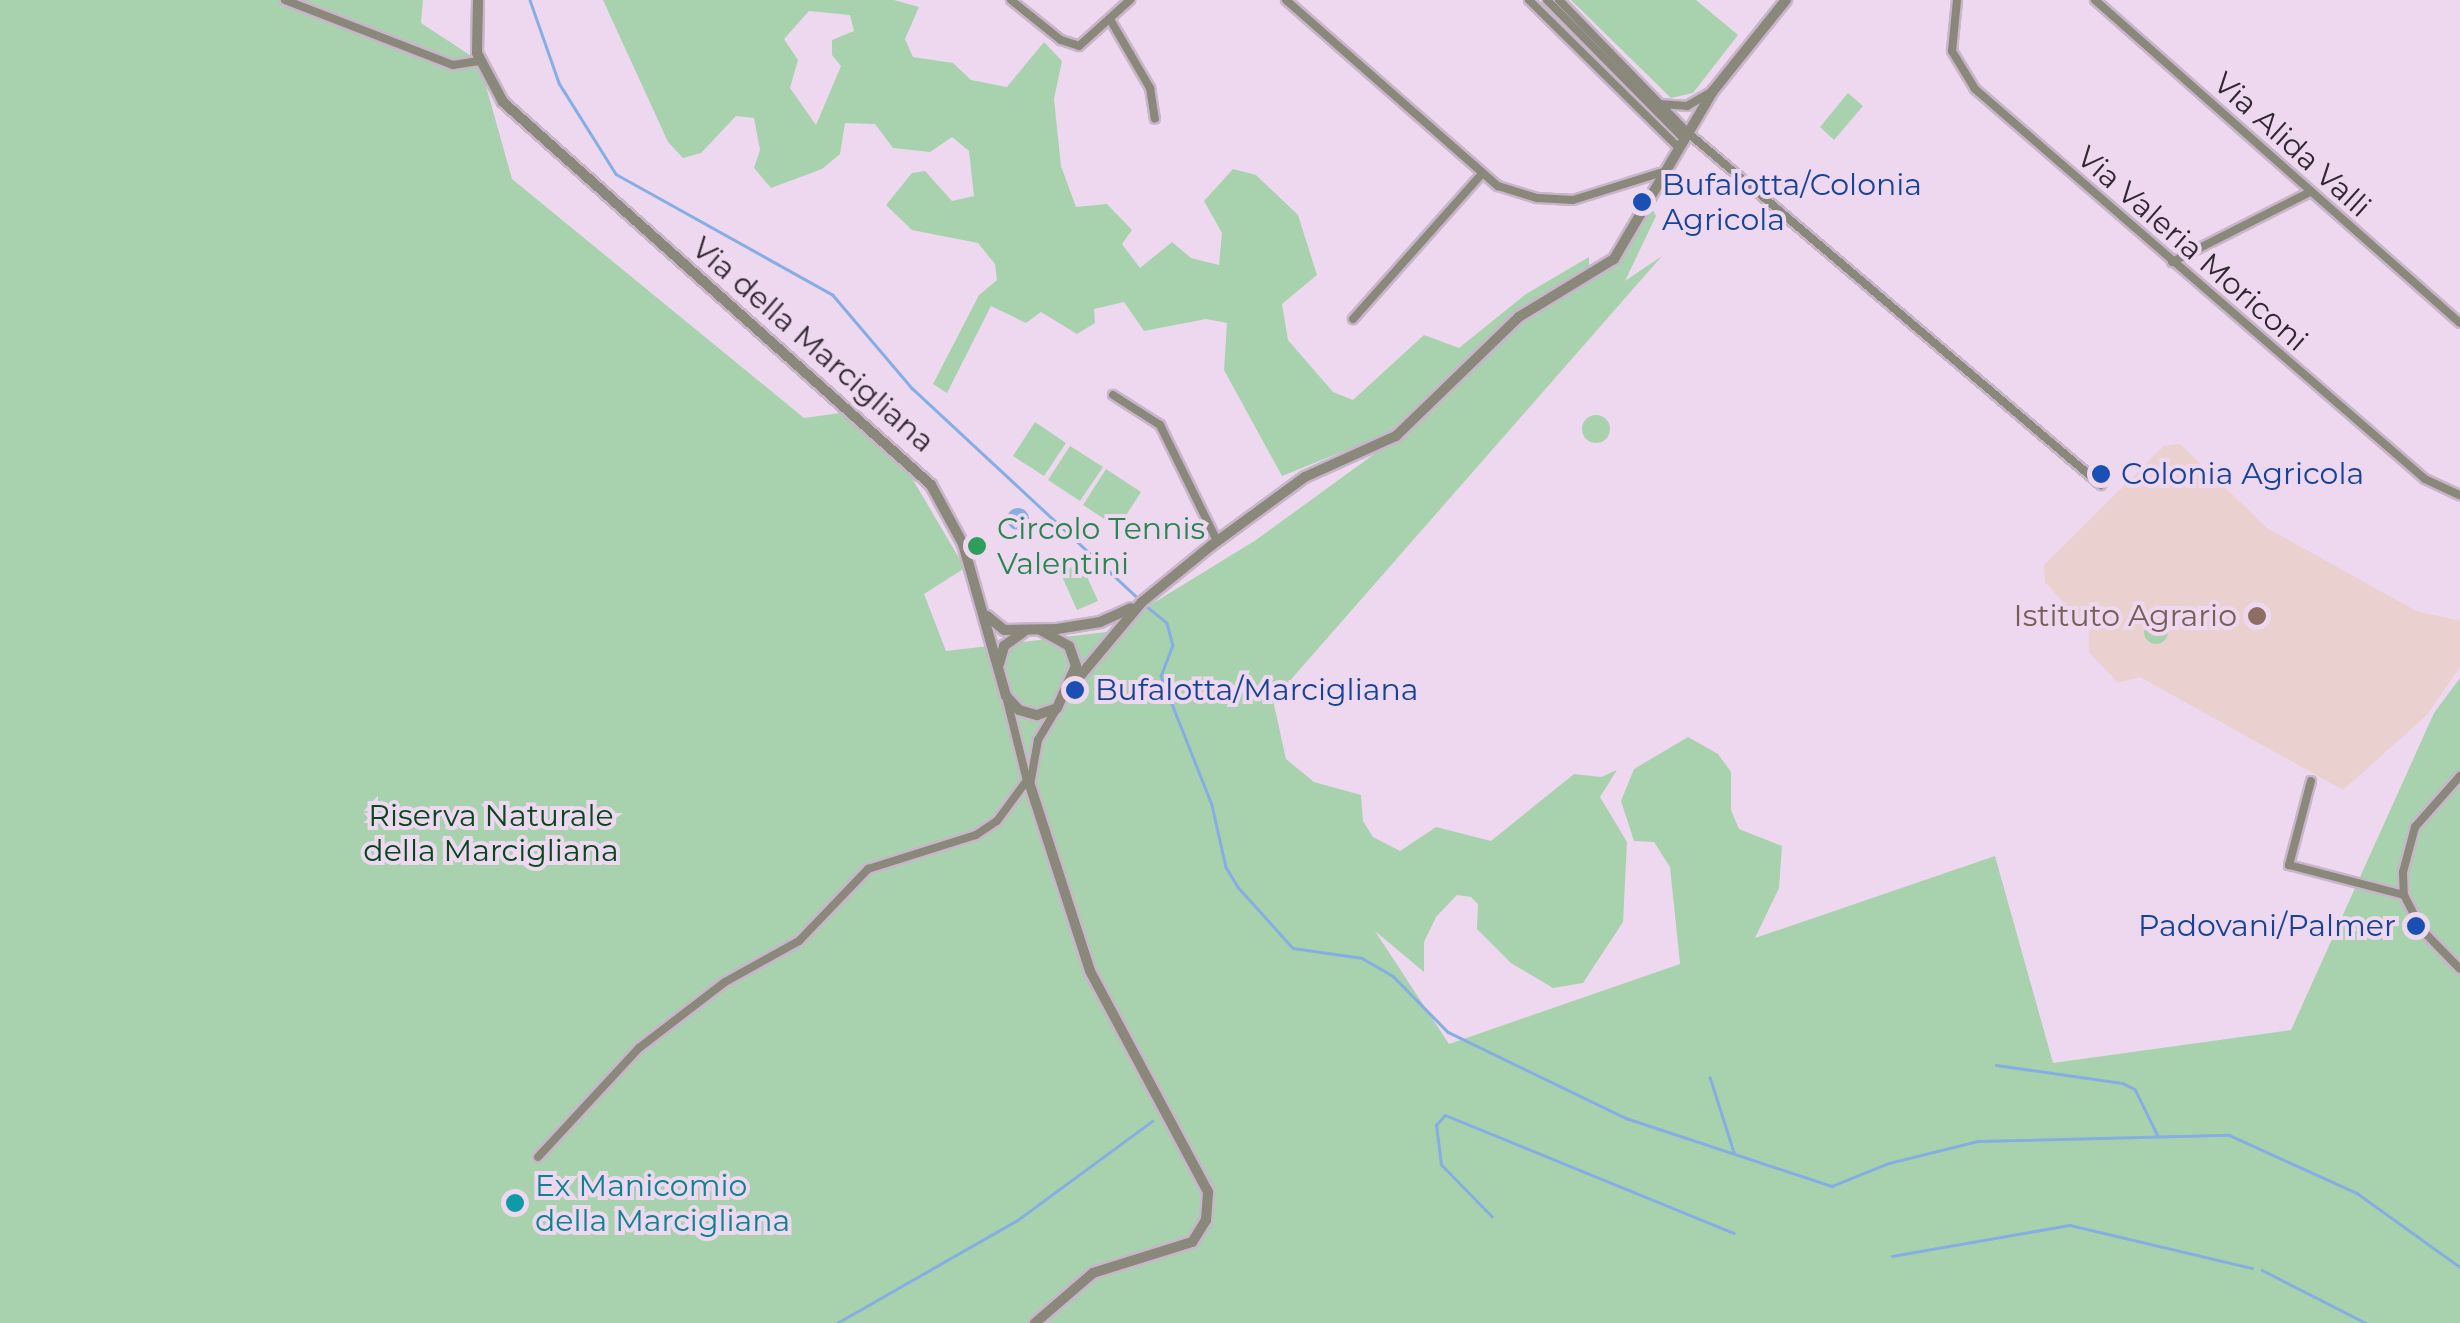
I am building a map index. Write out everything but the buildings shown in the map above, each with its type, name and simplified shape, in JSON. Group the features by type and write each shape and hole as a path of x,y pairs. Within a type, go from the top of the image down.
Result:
{"street":[{"path":"286,0 453,65 480,62 478,0"},
{"path":"1011,0 1070,45 1086,44 1130,0"},
{"path":"1286,0 1480,176 1520,194 1562,200 1610,193 1663,172"},
{"path":"1529,0 1682,139 2101,485"},
{"path":"1547,0 1660,104 1682,139"},
{"path":"1559,0 1682,139"},
{"path":"1006,696 1030,715 1057,708 1142,602 1216,541 1300,480 1396,436 1519,317 1609,263 1713,91 1786,0"},
{"name":"Via Valeria Moriconi","path":"1957,0 1952,51 1966,80 2425,479 2460,495"},
{"name":"Via Alida Valli","path":"2095,0 2460,323"},
{"path":"1111,21 1150,88 1154,118"},
{"name":"Via della Marcigliana","path":"480,62 510,109 928,480 956,528 1026,763 1027,784 1090,971 1208,1192 1206,1220 1192,1242 1093,1273 1035,1323"},
{"path":"1660,104 1687,106 1713,91"},
{"path":"1353,318 1480,176"},
{"path":"2172,262 2310,192"},
{"path":"1114,395 1160,425 1216,541"},
{"path":"982,606 997,626 1027,631 1100,622 1142,602"},
{"path":"1040,630 1073,650 1071,687"},
{"path":"999,670 1004,646 1027,631"},
{"name":"Via della Marcigliana","path":"1027,784 1038,740 1057,708"},
{"path":"2460,776 2415,826 2402,872 2404,895 2422,930 2460,969"},
{"path":"2311,781 2289,865 2404,895"},
{"path":"538,1157 639,1048 725,982 799,941 855,880 880,864 976,835 997,821 1027,784"}],"shaded area":[{"name":"Istituto Agrario","path":"2180,444 2267,528 2416,611 2460,621 2460,667 2427,715 2343,790 2140,677 2118,683 2089,652 2089,630 2045,582 2044,565 2164,446"}],"green space":[{"name":"Riserva Naturale della Marcigliana","path":"0,0 423,0 421,23 479,61 512,179 804,418 840,413 906,468 965,568 924,594 946,651 1106,632 1256,540 1432,412 1520,319 1604,272 1651,206 1656,216 1625,281 1662,256 1273,700 1286,759 1314,782 1361,795 1363,821 1373,837 1400,851 1436,827 1491,841 1574,774 1601,777 1617,770 1600,797 1627,842 1623,922 1583,983 1553,988 1511,963 1477,929 1478,904 1471,897 1457,895 1436,917 1424,942 1424,972 1375,931 1449,1044 1680,964 1670,867 1654,842 1634,841 1621,801 1634,769 1688,737 1718,754 1731,772 1731,810 1739,829 1782,846 1779,888 1755,938 1995,856 2053,1063 2291,1030 2434,713 2460,678 2460,1323 0,1323"},
{"path":"603,0 894,0 919,7 905,39 913,57 953,63 971,80 1007,87 1044,42 1062,61 1054,99 1061,166 1076,207 1107,204 1132,230 1122,244 1140,268 1172,242 1191,258 1219,265 1222,233 1204,201 1233,169 1256,175 1298,215 1317,275 1282,304 1288,340 1333,392 1353,400 1424,335 1459,348 1526,294 1589,257 1589,269 1529,306 1389,433 1282,476 1224,370 1227,323 1206,319 1144,331 1124,302 1094,309 1095,323 1077,334 1041,312 1026,323 991,306 947,393 933,384 979,295 997,280 995,264 978,243 912,230 886,205 912,173 925,171 952,201 974,196 969,151 952,137 930,152 893,148 875,124 845,123 840,154 822,169 771,188 754,168 760,150 754,118 736,116 701,153 683,158 668,142","holes":["809,11 850,15 854,31 832,40 832,55 841,66 816,125 790,88 798,60 784,39"]},
{"path":"1571,0 1696,0 1738,35 1693,93 1671,98"},
{"path":"1848,93 1863,106 1834,140 1820,127"},
{"path":"1596,415 1606,419 1610,429 1606,439 1596,443 1586,439 1582,429 1586,419"},
{"path":"1035,422 1066,443 1044,476 1013,456"},
{"path":"1070,446 1103,467 1080,501 1048,480"},
{"path":"1106,469 1141,492 1118,528 1083,505"},
{"path":"1081,563 1098,601 1077,610 1060,572"},
{"path":"2156,620 2165,623 2165,641 2156,644 2147,641 2144,632 2147,623"}],"water":[{"path":"1018,508 1026,511 1026,527 1018,530 1010,527 1007,519 1010,511"}],"waterway":[{"path":"530,0 559,83 616,174 833,295 912,388 1139,599"},
{"path":"1145,605 1167,623 1173,645 1161,676 1212,805 1226,867 1238,887 1293,948 1362,958 1393,976 1448,1032 1626,1118 1832,1186 1889,1163 1978,1141 2229,1135 2357,1193 2460,1267"},
{"path":"1996,1065 2122,1083 2135,1089 2158,1136"},
{"path":"1710,1077 1734,1152"},
{"path":"1492,1217 1441,1165 1436,1125 1445,1115 1734,1233"},
{"path":"837,1323 1016,1221 1152,1121"},
{"path":"1892,1256 2070,1225 2252,1268"},
{"path":"2262,1270 2366,1323"}],"place":[{"name":"Bufalotta/Colonia Agricola","path":"1642,202"},
{"name":"Colonia Agricola","path":"2101,474"},
{"name":"Circolo Tennis Valentini","path":"977,546"},
{"name":"Istituto Agrario","path":"2257,616"},
{"name":"Bufalotta/Marcigliana","path":"1075,690"},
{"name":"Padovani/Palmer","path":"2416,926"},
{"name":"Ex Manicomio della Marcigliana","path":"515,1203"}]}
